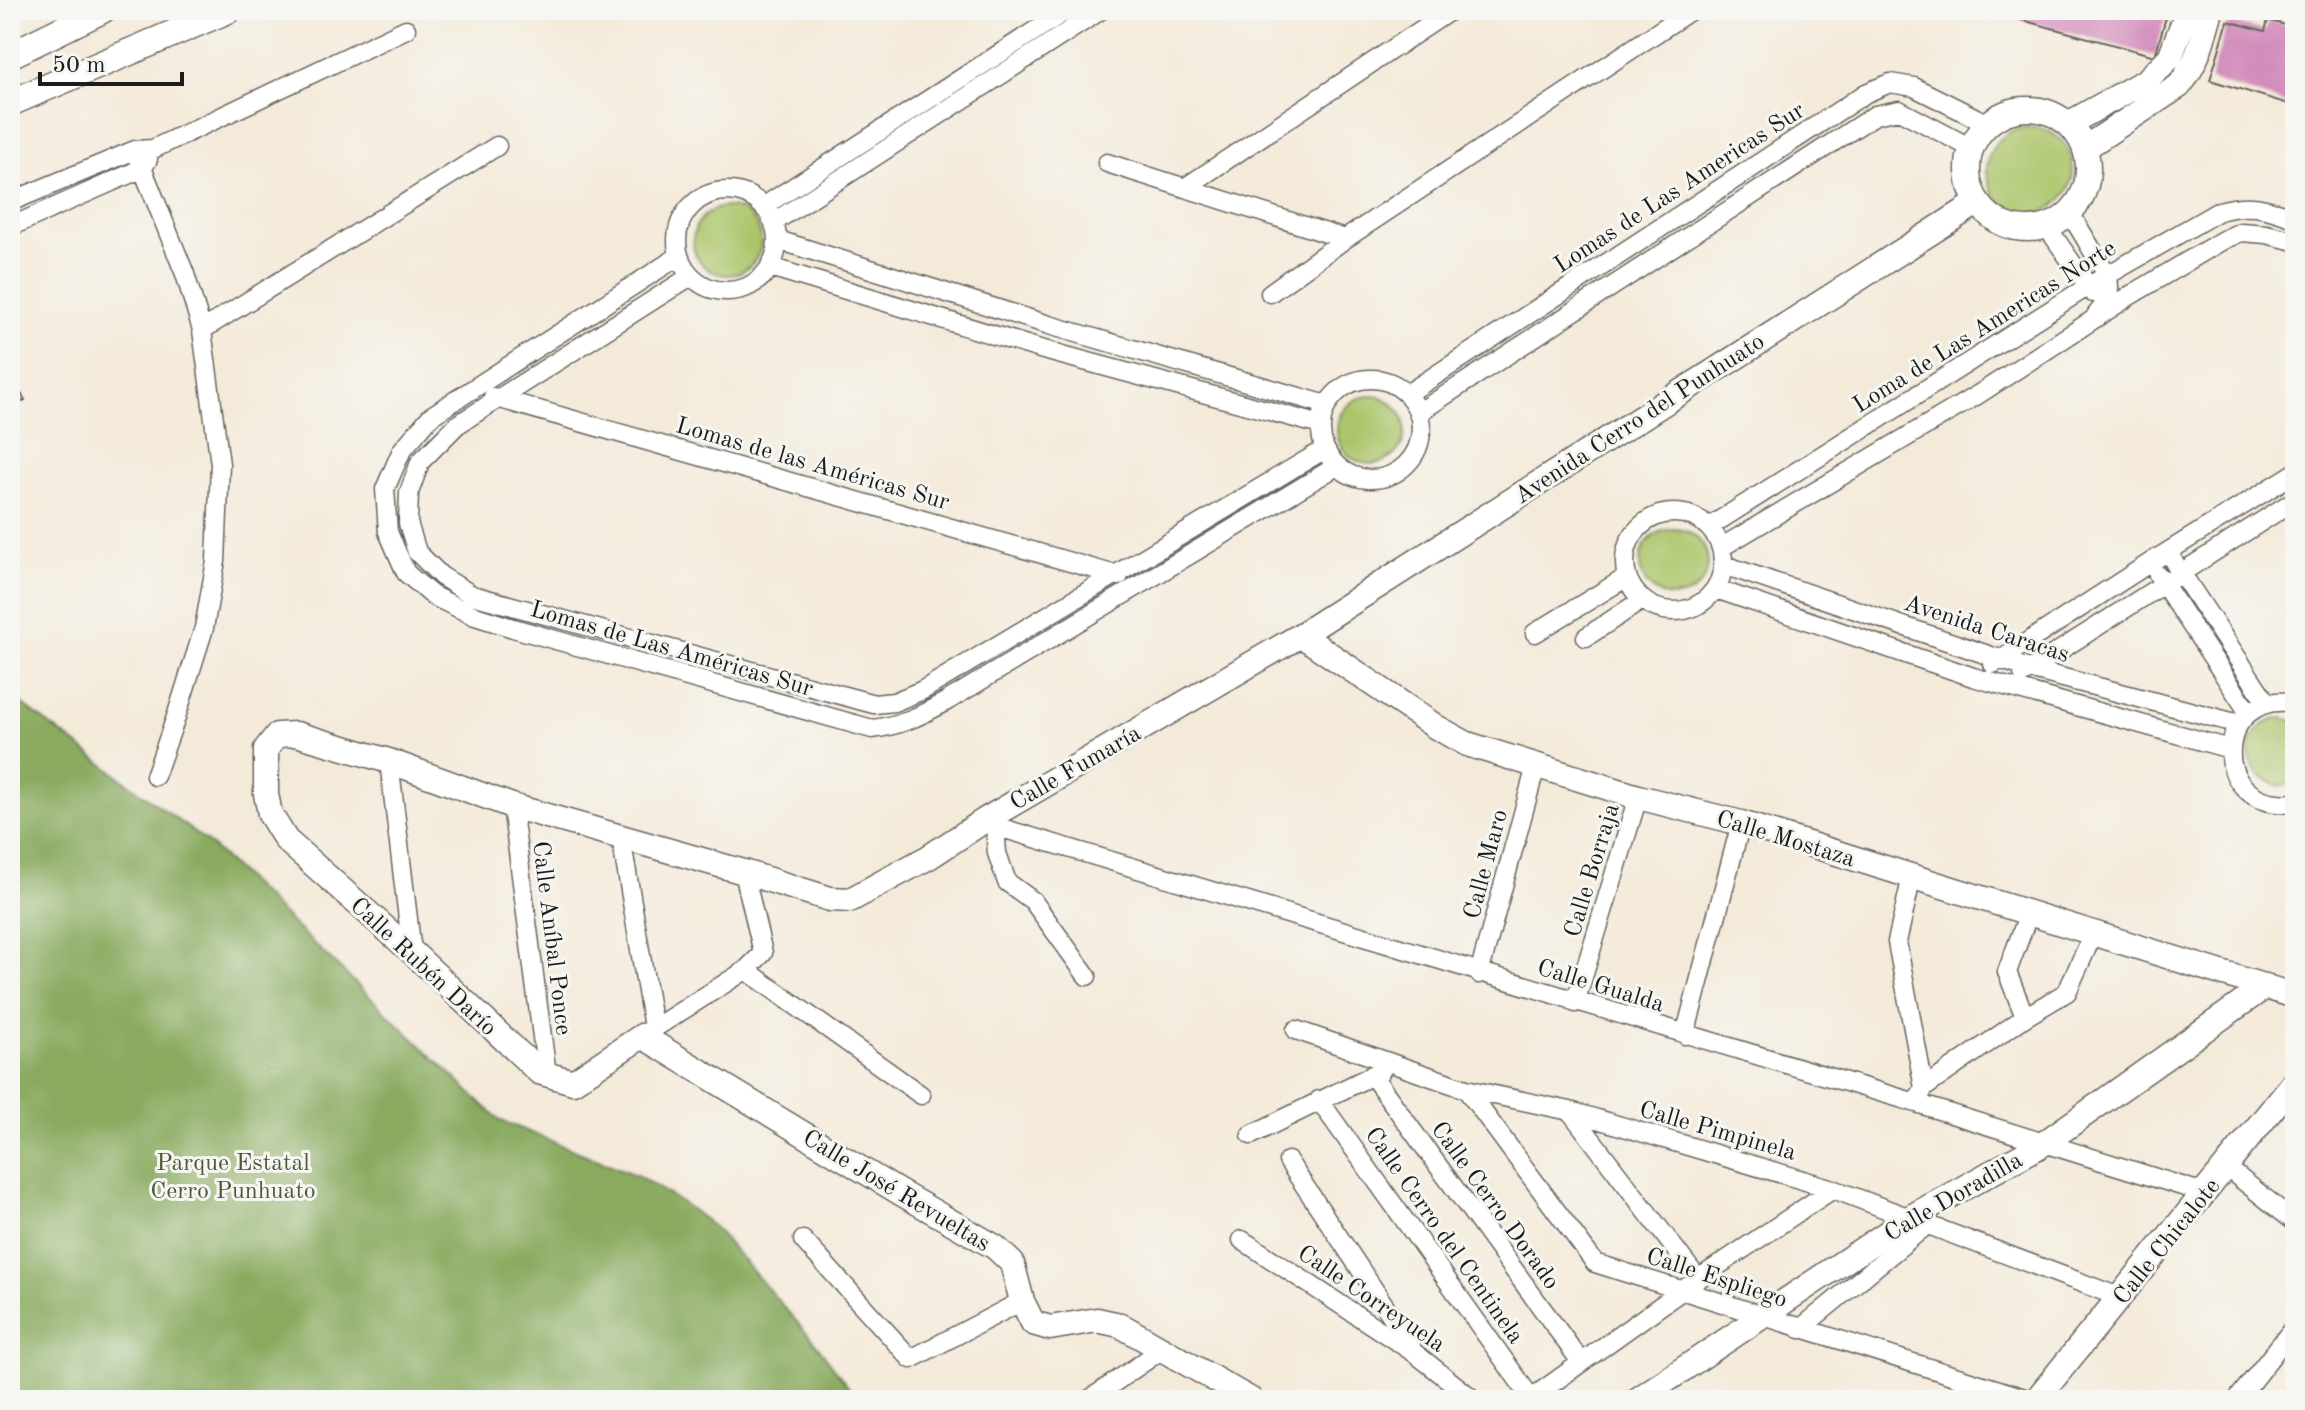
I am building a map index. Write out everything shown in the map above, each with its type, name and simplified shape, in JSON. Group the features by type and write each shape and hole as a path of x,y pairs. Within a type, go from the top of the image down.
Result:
{"main road":[{"path":"10,55 102,10"},
{"path":"10,103 228,10"}],"street":[{"path":"772,223 980,78 1067,10"},
{"path":"980,78 1101,10"},
{"path":"1186,187 1451,10"},
{"path":"1270,293 1345,239 1691,10"},
{"path":"2068,124 2147,80 2170,57 2188,10"},
{"path":"2085,148 2179,86 2199,55 2211,10"},
{"path":"10,202 144,150 406,29"},
{"name":"Lomas de Las Americas Sur","path":"1407,394 1866,93 1890,83 1914,87 1988,124"},
{"path":"2019,109 2045,112 2068,124 2085,148 2089,165 2081,199 2070,213 2047,227 2027,230 2008,226 1991,217 1977,203 1968,176 1971,148 1988,124 2002,114 2019,109"},
{"name":"Lomas de Las Americas Sur","path":"1418,413 1875,115 1899,110 1971,148"},
{"path":"202,330 497,146"},
{"path":"144,150 143,168 185,274 202,330 220,464 216,561 204,628 155,776"},
{"path":"1107,163 1345,239"},
{"path":"10,227 143,168"},
{"path":"772,223 776,254 770,267 757,281 741,289 723,291 706,287 691,276 679,256 676,237 681,218 693,203 710,193 729,190 748,195 772,223 1049,325 1327,405"},
{"name":"Avenida Cerro del Punhuato","path":"1301,635 1977,203"},
{"name":"Loma de Las Americas Norte","path":"1709,527 2087,287 2219,211 2238,206 2259,206 2295,218"},
{"path":"2070,213 2111,286 2101,309 2089,323"},
{"path":"2047,227 2087,287 2098,295 2131,295"},
{"path":"1723,556 2131,295 2223,240 2241,232 2295,241"},
{"path":"1633,246 1647,263"},
{"name":"Lomas de Las Américas Sur","path":"679,256 431,416 402,450 385,489 388,532 406,573 433,596 475,616 660,669 872,729 892,727 919,717 947,701 1337,466"},
{"path":"770,267 1040,349 1321,425"},
{"name":"Lomas de Las Américas Sur","path":"691,276 457,425 420,462 409,493 408,523 417,552 441,576 472,595 874,704 894,702 923,690 1325,449"},
{"path":"1040,349 1049,325"},
{"path":"1964,367 1979,394"},
{"path":"1380,380 1407,394 1418,413 1421,427 1414,455 1404,466 1378,479 1363,479 1349,475 1337,466 1325,449 1321,425 1327,405 1337,393 1349,384 1380,380"},
{"name":"Lomas de las Américas Sur","path":"471,390 1113,574 1140,585"},
{"path":"1973,677 2295,473"},
{"path":"2008,685 2295,500"},
{"path":"1680,513 1696,517 1709,527 1723,556 1716,589 1695,607 1682,611 1654,608 1633,590 1627,577 1625,561 1628,544 1636,530 1664,514 1680,513"},
{"path":"2169,551 2267,703"},
{"name":"Avenida Caracas","path":"1723,556 2000,660 2244,719"},
{"path":"2151,562 2244,719"},
{"path":"1535,633 1627,577"},
{"name":"Avenida Caracas","path":"1716,589 1973,677 2230,749"},
{"path":"1586,637 1642,600"},
{"name":"Calle Mostaza","path":"1301,635 1436,727 1467,744 1638,797 1741,823 2295,996"},
{"name":"Calle Fumaría","path":"744,872 830,899 850,900 990,823 1301,635"},
{"path":"660,669 665,646"},
{"path":"2295,703 2267,703 2244,719 2230,749 2231,765 2248,793 2278,805 2295,803"},
{"name":"Calle Rubén Darío","path":"389,761 296,734 277,735 268,743 265,756 270,814 277,828 312,865 412,952 539,1072 547,1075"},
{"path":"412,952 389,761 512,806 744,872 763,953 746,970 573,1082 547,1075"},
{"name":"Calle Maro","path":"1479,974 1536,766"},
{"name":"Calle Borraja","path":"1575,1003 1638,797"},
{"name":"Calle Aníbal Ponce","path":"512,806 547,1075"},
{"path":"990,823 1007,882 1033,901 1087,976"},
{"name":"Calle Gualda","path":"990,823 1575,1003 1920,1096 2043,1144 2204,1193"},
{"path":"1685,1035 1741,823"},
{"path":"621,837 648,1032"},
{"path":"1912,876 1897,942 1920,1096 2025,1017 2067,992 2093,934"},
{"path":"2025,1017 2007,972 2029,913"},
{"path":"746,970 921,1095"},
{"name":"Calle Doradilla","path":"1637,1400 1761,1317 2043,1144 2266,986"},
{"name":"Calle Pimpinela","path":"1296,1030 1466,1089 1570,1111 1833,1189 2119,1297"},
{"name":"Calle José Revueltas","path":"648,1032 899,1192 995,1247 1012,1263 1022,1301 1033,1323 1050,1328 1097,1320 1120,1325 1251,1400"},
{"path":"1251,1135 1398,1064"},
{"name":"Calle Cerro Dorado","path":"1372,1075 1581,1362"},
{"name":"Calle Chicalote","path":"2034,1400 2295,1081"},
{"name":"Calle Espliego","path":"1466,1089 1595,1263 2034,1400"},
{"name":"Calle Cerro del Centinela","path":"1319,1100 1530,1399"},
{"path":"1570,1111 1698,1279"},
{"path":"1288,1161 1416,1354"},
{"path":"2226,1167 2295,1222"},
{"path":"1530,1399 1698,1279 1833,1189"},
{"path":"1800,1329 1920,1220"},
{"path":"803,1240 911,1359 1022,1301"},
{"name":"Calle Correyuela","path":"1242,1240 1416,1354 1474,1400"},
{"path":"2237,1400 2295,1326"},
{"path":"1089,1400 1164,1348"}],"green space":[{"path":"2030,127 2046,131 2060,140 2069,154 2073,170 2069,186 2060,200 2046,209 2030,213 2014,209 2000,200 1991,186 1987,170 1991,154 2000,140 2014,131"},
{"path":"727,207 751,217 761,241 751,265 727,275 703,265 693,241 703,217"},
{"path":"1371,396 1395,406 1405,430 1395,454 1371,464 1347,454 1337,430 1347,406"},
{"path":"1674,529 1698,539 1708,563 1698,587 1674,597 1650,587 1640,563 1650,539"},
{"name":"Parque Estatal Cerro Punhuato","path":"10,695 207,842 499,1120 638,1176 714,1227 816,1344 858,1400 10,1400"},
{"path":"2283,718 2295,721 2295,783 2278,786 2258,776 2250,757 2250,747 2263,725"}],"building":[{"path":"1985,10 2168,10 2155,56"},
{"path":"2268,20 2295,28 2295,106 2210,80 2228,21 2265,31"},
{"path":"10,376 25,400 10,409"}]}
